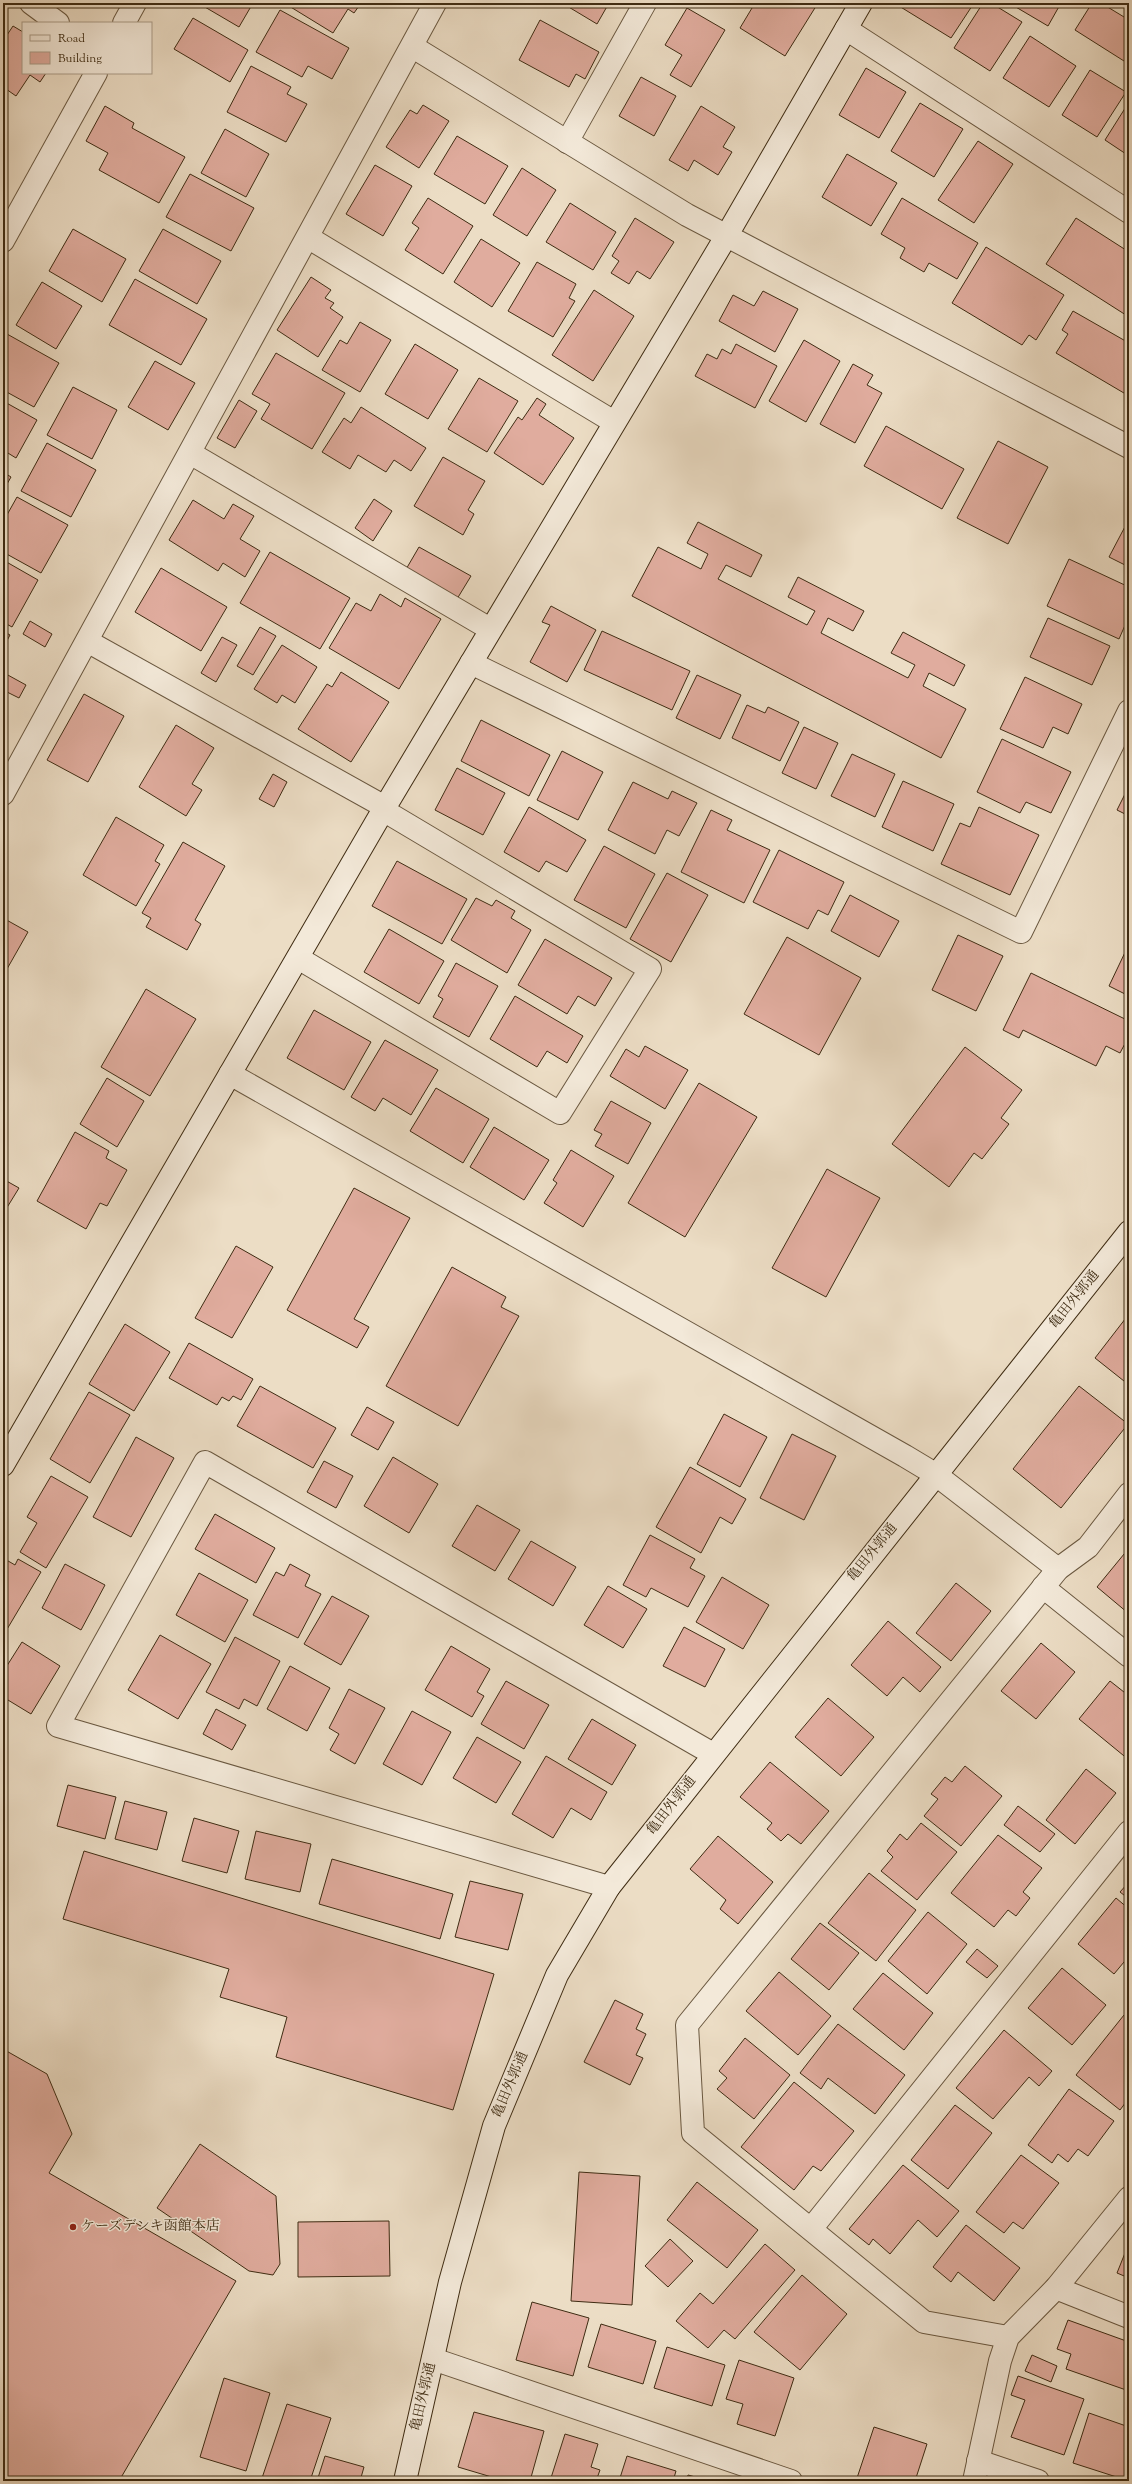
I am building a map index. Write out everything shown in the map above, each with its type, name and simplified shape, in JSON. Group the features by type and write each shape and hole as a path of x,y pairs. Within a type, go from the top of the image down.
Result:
{"street":[{"path":"31,3 57,22"},
{"path":"125,22 135,3"},
{"path":"3,794 413,47 435,3"},
{"path":"567,142 645,3"},
{"path":"3,1465 384,808 472,663 490,629 614,422 728,235 861,3"},
{"path":"846,29 1129,212"},
{"path":"413,47 687,215 728,235 1129,447"},
{"path":"3,241 95,74"},
{"path":"308,238 614,422"},
{"path":"190,453 490,629"},
{"path":"87,640 384,808 650,970 560,1113 298,958"},
{"path":"472,663 1021,932 1129,711"},
{"path":"230,1074 935,1474 1058,1569"},
{"name":"亀田外郭通","path":"405,2481 434,2359 450,2282 494,2126 557,1975 609,1887 935,1474 1129,1232"},
{"path":"609,1887 58,1726 205,1462 713,1754"},
{"path":"1008,2337 924,2322 693,2133 687,2025 1043,1587 1058,1569 1088,1547 1129,1494"},
{"path":"1043,1587 1129,1656"},
{"path":"811,2229 1129,1832"},
{"path":"1038,2481 976,2471 1000,2361 1008,2337 1056,2288 1129,2198"},
{"path":"1056,2288 1129,2317"},
{"path":"434,2359 791,2481"}],"building":[{"path":"198,3 253,3 239,27"},
{"path":"291,3 361,3 354,13 348,9 333,33 289,6"},
{"path":"562,3 609,3 597,24"},
{"path":"755,3 818,3 785,56 740,28"},
{"path":"901,3 974,3 951,38 899,6"},
{"path":"983,3 991,3 1022,22 990,71 954,48"},
{"path":"1009,3 1061,3 1048,26"},
{"path":"1092,3 1101,3 1129,20 1129,53 1124,61 1075,30"},
{"path":"687,8 725,30 691,87 670,75 682,55 665,45"},
{"path":"280,10 349,48 332,79 308,66 302,77 256,52"},
{"path":"193,18 248,50 230,82 174,49"},
{"path":"540,20 599,52 585,79 576,74 569,87 519,60"},
{"path":"13,26 22,31 22,74 45,74 40,82 30,75 16,96 6,89 3,94 3,41"},
{"path":"1030,36 1076,66 1049,107 1003,78"},
{"path":"251,66 291,87 287,94 307,104 286,142 227,112"},
{"path":"866,68 906,92 879,138 839,115"},
{"path":"1090,70 1126,92 1097,137 1062,115"},
{"path":"641,77 676,96 654,136 619,116"},
{"path":"1129,102 1129,156 1105,140"},
{"path":"920,103 963,129 934,177 891,151"},
{"path":"423,105 449,121 419,168 386,147 410,110 417,114"},
{"path":"105,106 134,123 132,128 185,157 159,203 99,170 108,153 86,141"},
{"path":"701,106 735,127 723,147 732,152 718,175 694,160 688,171 669,160"},
{"path":"225,129 269,154 246,197 201,173"},
{"path":"457,136 508,166 485,204 434,174"},
{"path":"978,141 1013,164 974,223 938,200"},
{"path":"847,154 897,183 871,226 822,197"},
{"path":"375,165 412,186 383,236 346,214"},
{"path":"522,168 556,190 527,236 493,215"},
{"path":"190,174 254,208 231,251 166,217"},
{"path":"428,198 473,226 443,274 405,250 419,228 412,223"},
{"path":"902,198 978,243 957,279 929,263 924,272 900,258 905,248 881,234"},
{"path":"570,203 616,232 593,270 546,242"},
{"path":"635,218 674,242 650,279 637,271 629,284 611,273 619,261 612,256"},
{"path":"1076,218 1129,252 1129,317 1046,264"},
{"path":"73,229 126,259 102,302 49,271"},
{"path":"163,229 221,261 197,304 139,271"},
{"path":"481,239 520,263 492,307 454,282"},
{"path":"986,247 1064,295 1036,340 1029,335 1022,345 952,303"},
{"path":"537,262 576,284 569,298 575,301 553,337 508,311"},
{"path":"311,277 331,290 325,298 334,303 330,308 343,317 318,357 277,330"},
{"path":"135,279 207,319 181,365 109,325"},
{"path":"42,282 82,306 56,349 16,325"},
{"path":"594,290 634,316 593,381 552,355"},
{"path":"763,291 798,309 775,352 719,321 733,295 754,306"},
{"path":"1073,311 1129,343 1129,396 1056,353 1068,334 1062,330"},
{"path":"360,322 391,340 360,392 322,370 340,340 347,344"},
{"path":"7,334 59,363 34,407 3,390 3,341"},
{"path":"804,340 840,361 806,422 769,401"},
{"path":"415,344 458,370 428,419 385,394"},
{"path":"736,344 777,366 755,408 695,376 707,354 717,359 722,349 731,354"},
{"path":"276,353 345,393 312,449 261,419 270,404 252,394"},
{"path":"155,361 195,383 168,430 128,407"},
{"path":"853,364 873,375 867,385 882,393 855,443 820,424"},
{"path":"479,378 518,401 487,452 448,429"},
{"path":"73,387 117,410 92,459 47,435"},
{"path":"537,398 546,404 539,415 574,438 543,485 494,453 518,417 522,420"},
{"path":"239,400 257,411 235,448 217,438"},
{"path":"3,401 37,420 16,458 3,450"},
{"path":"361,407 426,448 411,471 394,460 386,472 358,455 350,469 322,452 344,418 351,423"},
{"path":"886,426 964,469 942,509 864,466"},
{"path":"998,441 1048,467 1008,544 957,518"},
{"path":"47,443 96,470 71,517 21,491"},
{"path":"443,457 485,481 468,510 474,514 463,535 414,506"},
{"path":"3,472 11,477 3,491"},
{"path":"17,497 68,525 41,573 3,552 3,522"},
{"path":"374,499 392,511 373,541 355,528"},
{"path":"193,500 224,519 233,504 254,516 240,539 260,551 245,577 223,563 218,571 169,540"},
{"path":"1129,519 1129,567 1109,557"},
{"path":"698,522 762,555 751,577 726,565 718,579 807,625 815,611 788,597 798,577 864,611 853,631 828,618 821,633 908,678 915,665 891,653 903,632 965,665 954,686 929,673 923,686 966,709 941,758 632,596 658,547 701,569 708,554 687,543"},
{"path":"419,547 471,576 457,599 405,571"},
{"path":"270,552 350,598 320,649 240,603"},
{"path":"1069,559 1129,587 1129,625 1126,623 1119,639 1047,606"},
{"path":"3,560 38,580 12,627 3,622"},
{"path":"161,568 227,607 201,651 135,612"},
{"path":"380,594 401,607 405,598 441,619 399,689 329,648 356,603 371,611"},
{"path":"551,606 596,630 567,682 530,662 550,625 542,622"},
{"path":"1048,618 1110,646 1092,685 1030,657"},
{"path":"30,621 52,634 45,647 23,634"},
{"path":"260,627 276,636 253,675 237,666"},
{"path":"3,631 10,635 3,648"},
{"path":"602,631 690,671 672,710 584,670"},
{"path":"222,637 237,645 216,682 201,673"},
{"path":"282,645 317,667 295,703 282,695 277,703 254,689"},
{"path":"341,672 389,702 351,762 298,729 327,684 332,687"},
{"path":"6,674 26,685 19,698 3,690 3,679"},
{"path":"697,675 741,695 720,739 676,718"},
{"path":"1025,677 1082,704 1068,734 1053,727 1043,748 1000,729"},
{"path":"84,694 124,716 88,782 47,760"},
{"path":"747,705 765,713 768,707 799,722 780,761 732,738"},
{"path":"481,720 550,755 529,796 461,761"},
{"path":"176,725 214,748 192,784 202,790 186,816 139,787"},
{"path":"804,727 838,743 816,789 782,773"},
{"path":"1002,739 1071,772 1051,813 1026,802 1020,813 977,792"},
{"path":"562,751 603,772 578,820 537,800"},
{"path":"852,754 895,774 875,817 831,796"},
{"path":"457,768 505,793 483,835 435,810"},
{"path":"273,774 287,782 274,807 259,799"},
{"path":"903,781 954,804 933,851 882,827"},
{"path":"633,782 668,799 672,791 697,803 679,836 667,830 655,854 608,830"},
{"path":"1129,786 1129,816 1117,810"},
{"path":"529,807 586,840 567,872 546,861 539,872 504,852"},
{"path":"979,807 1039,835 1010,895 941,864 960,823 970,827"},
{"path":"711,810 732,820 727,830 770,850 744,903 681,872"},
{"path":"116,817 164,845 155,861 160,864 136,906 83,875"},
{"path":"183,842 225,866 195,920 201,924 187,950 146,927 151,918 142,913"},
{"path":"604,846 655,874 626,928 574,900"},
{"path":"779,850 844,882 828,915 818,910 808,929 753,902"},
{"path":"397,861 467,899 442,944 372,906"},
{"path":"667,873 708,895 671,962 630,939"},
{"path":"850,895 899,921 879,957 831,931"},
{"path":"476,898 492,906 496,900 515,911 511,918 531,930 507,973 451,940"},
{"path":"3,918 28,932 3,976"},
{"path":"389,929 444,961 419,1004 364,972"},
{"path":"958,935 1003,956 976,1011 932,990"},
{"path":"787,937 861,978 819,1055 744,1014"},
{"path":"545,939 612,978 595,1006 578,996 567,1014 518,985"},
{"path":"1129,944 1129,996 1109,986"},
{"path":"456,963 498,986 469,1037 433,1017 443,999 438,996"},
{"path":"1031,973 1129,1021 1129,1036 1120,1053 1106,1046 1096,1066 1023,1030 1019,1038 1003,1030"},
{"path":"146,989 196,1019 150,1096 101,1067"},
{"path":"515,996 583,1036 567,1063 547,1051 537,1067 490,1039"},
{"path":"314,1010 371,1042 344,1090 287,1058"},
{"path":"3,1019 7,1022 3,1029"},
{"path":"385,1040 438,1070 411,1115 383,1098 375,1111 351,1097"},
{"path":"645,1046 688,1070 665,1109 610,1076 626,1049 639,1057"},
{"path":"965,1047 1022,1090 1001,1118 1009,1124 982,1159 974,1153 949,1187 892,1144"},
{"path":"107,1078 144,1101 117,1147 80,1124"},
{"path":"699,1083 757,1117 685,1237 628,1203"},
{"path":"436,1088 489,1119 463,1163 410,1131"},
{"path":"611,1101 651,1123 628,1164 595,1146 602,1134 594,1130"},
{"path":"494,1127 549,1160 524,1200 470,1167"},
{"path":"75,1132 109,1151 106,1158 127,1170 107,1206 100,1203 86,1229 37,1201"},
{"path":"571,1150 614,1176 583,1227 544,1203 557,1183 553,1180"},
{"path":"827,1169 880,1198 826,1297 772,1268"},
{"path":"3,1179 19,1188 3,1214"},
{"path":"354,1188 410,1218 354,1319 369,1327 357,1348 287,1310"},
{"path":"236,1246 273,1267 232,1338 195,1318"},
{"path":"452,1267 506,1297 501,1307 519,1316 458,1426 386,1386"},
{"path":"1129,1314 1129,1385 1095,1358"},
{"path":"125,1324 170,1352 134,1411 89,1384"},
{"path":"189,1343 253,1379 241,1400 233,1396 229,1401 222,1397 217,1405 169,1378"},
{"path":"260,1386 336,1428 313,1468 237,1426"},
{"path":"1079,1386 1128,1424 1061,1508 1013,1469"},
{"path":"89,1392 130,1415 90,1483 50,1459"},
{"path":"367,1407 394,1422 378,1450 351,1435"},
{"path":"724,1414 767,1437 740,1487 697,1464"},
{"path":"792,1434 836,1456 804,1520 760,1498"},
{"path":"136,1437 174,1458 131,1537 93,1517"},
{"path":"393,1457 438,1484 409,1533 364,1506"},
{"path":"324,1461 353,1476 336,1508 307,1492"},
{"path":"690,1467 746,1499 732,1524 720,1517 701,1553 656,1527"},
{"path":"51,1476 88,1497 46,1568 20,1552 37,1523 27,1517"},
{"path":"477,1505 520,1530 495,1571 452,1546"},
{"path":"215,1514 275,1548 256,1583 195,1549"},
{"path":"650,1535 695,1559 690,1568 705,1576 688,1607 651,1588 646,1597 623,1585"},
{"path":"531,1541 576,1567 553,1606 508,1579"},
{"path":"1129,1548 1129,1612 1128,1613 1097,1587"},
{"path":"3,1558 15,1565 18,1559 41,1572 3,1636"},
{"path":"65,1564 105,1585 81,1630 42,1608"},
{"path":"290,1564 310,1575 305,1586 321,1594 298,1638 253,1615 276,1572 284,1576"},
{"path":"199,1573 248,1600 225,1642 176,1615"},
{"path":"722,1577 769,1605 743,1649 696,1622"},
{"path":"956,1583 991,1611 951,1661 916,1633"},
{"path":"608,1586 647,1609 623,1648 584,1625"},
{"path":"332,1596 369,1616 341,1665 304,1644"},
{"path":"888,1621 941,1667 920,1692 903,1677 887,1696 851,1665"},
{"path":"684,1627 725,1649 705,1687 663,1666"},
{"path":"160,1635 211,1664 178,1719 128,1690"},
{"path":"235,1637 280,1661 257,1706 244,1699 239,1709 206,1692"},
{"path":"22,1642 60,1666 31,1714 3,1697 3,1672"},
{"path":"1041,1643 1075,1672 1036,1719 1001,1691"},
{"path":"451,1646 490,1669 477,1692 484,1696 472,1717 425,1690"},
{"path":"290,1666 330,1688 307,1731 267,1709"},
{"path":"506,1681 549,1705 524,1749 481,1724"},
{"path":"1110,1681 1129,1696 1129,1760 1079,1719"},
{"path":"349,1689 385,1708 355,1764 330,1750 339,1734 329,1728"},
{"path":"828,1698 874,1737 841,1776 795,1737"},
{"path":"216,1709 246,1725 232,1750 203,1734"},
{"path":"412,1711 451,1732 422,1785 383,1764"},
{"path":"592,1719 636,1745 612,1785 568,1759"},
{"path":"477,1737 521,1762 496,1803 453,1778"},
{"path":"546,1756 607,1792 591,1820 571,1808 553,1838 512,1814"},
{"path":"770,1762 829,1811 801,1844 788,1834 781,1841 767,1829 772,1823 740,1797"},
{"path":"965,1766 1002,1796 961,1846 924,1816 938,1799 931,1794 945,1777 952,1782"},
{"path":"1086,1769 1116,1793 1075,1844 1046,1820"},
{"path":"68,1785 116,1797 105,1839 57,1826"},
{"path":"125,1801 167,1812 157,1850 115,1839"},
{"path":"1018,1806 1055,1834 1040,1852 1004,1825"},
{"path":"194,1818 239,1831 227,1873 182,1861"},
{"path":"921,1823 957,1852 917,1900 881,1871 893,1857 887,1851 900,1834 907,1840"},
{"path":"256,1831 311,1844 300,1892 245,1879"},
{"path":"998,1835 1042,1868 1023,1892 1030,1898 1016,1916 1008,1910 994,1927 951,1893"},
{"path":"718,1836 773,1882 738,1924 720,1909 726,1900 690,1869"},
{"path":"84,1851 494,1974 453,2110 276,2057 287,2017 220,1997 229,1969 63,1919"},
{"path":"332,1859 453,1894 440,1939 319,1904"},
{"path":"869,1873 916,1910 876,1961 828,1923"},
{"path":"470,1881 523,1894 508,1950 455,1937"},
{"path":"1128,1883 1129,1884 1129,1899 1120,1892"},
{"path":"1116,1898 1129,1909 1129,1956 1114,1974 1078,1944"},
{"path":"928,1912 967,1944 927,1994 888,1961"},
{"path":"820,1923 859,1953 829,1990 791,1959"},
{"path":"977,1949 998,1966 987,1978 966,1962"},
{"path":"1062,1968 1106,2005 1072,2045 1028,2008"},
{"path":"779,1972 831,2016 798,2055 746,2011"},
{"path":"883,1973 933,2013 904,2050 853,2009"},
{"path":"615,2000 643,2014 636,2029 646,2034 636,2055 643,2058 630,2085 584,2062"},
{"path":"1124,2015 1129,2019 1129,2098 1120,2110 1076,2075"},
{"path":"838,2024 905,2075 875,2114 828,2078 821,2089 800,2073"},
{"path":"1004,2030 1052,2071 1039,2086 1029,2077 993,2119 956,2088"},
{"path":"745,2038 790,2075 754,2119 717,2089 727,2078 719,2071"},
{"name":"ケーズデンキ函館本店","path":"3,2049 47,2074 72,2134 49,2173 236,2281 119,2481 3,2481"},
{"path":"794,2082 854,2131 821,2171 813,2166 794,2190 741,2147"},
{"path":"1069,2089 1114,2121 1088,2156 1078,2149 1068,2162 1058,2154 1052,2163 1028,2145"},
{"path":"955,2105 992,2133 948,2189 911,2160"},
{"path":"200,2144 276,2196 280,2264 273,2275 249,2271 157,2208"},
{"path":"1021,2155 1059,2183 1023,2229 1013,2222 1004,2233 976,2212"},
{"path":"903,2165 959,2211 937,2237 918,2220 890,2254 873,2239 869,2245 849,2229"},
{"path":"579,2172 640,2176 632,2305 571,2301"},
{"path":"697,2182 758,2230 727,2268 667,2220"},
{"path":"389,2221 390,2276 298,2277 298,2222"},
{"path":"966,2225 1020,2268 994,2301 958,2272 951,2282 933,2267"},
{"path":"670,2239 693,2261 668,2287 645,2266"},
{"path":"1129,2243 1129,2278 1117,2273"},
{"path":"765,2244 795,2270 735,2339 724,2330 708,2348 676,2321 700,2293 713,2304"},
{"path":"802,2275 847,2314 800,2370 754,2332"},
{"path":"532,2302 589,2318 573,2376 516,2360"},
{"path":"1068,2320 1129,2342 1129,2391 1066,2369 1071,2354 1057,2349"},
{"path":"601,2324 656,2341 643,2384 588,2367"},
{"path":"667,2347 725,2365 712,2406 654,2388"},
{"path":"1032,2355 1057,2366 1051,2382 1025,2371"},
{"path":"739,2360 794,2378 775,2436 737,2424 743,2404 726,2399"},
{"path":"1018,2376 1084,2399 1064,2455 1011,2437 1025,2400 1011,2395"},
{"path":"224,2378 270,2393 246,2471 200,2457"},
{"path":"287,2404 331,2418 310,2481 261,2481"},
{"path":"474,2412 544,2431 530,2481 494,2481 495,2478 458,2467"},
{"path":"1089,2413 1129,2427 1129,2481 1073,2463"},
{"path":"874,2427 927,2444 915,2481 856,2481"},
{"path":"565,2434 598,2444 591,2467 600,2470 596,2481 550,2481"},
{"path":"325,2456 364,2467 360,2481 317,2481"},
{"path":"627,2456 676,2471 673,2481 619,2481"},
{"path":"688,2475 710,2481 686,2481"}],"place":[{"name":"ケーズデンキ函館本店","path":"73,2227"}]}
